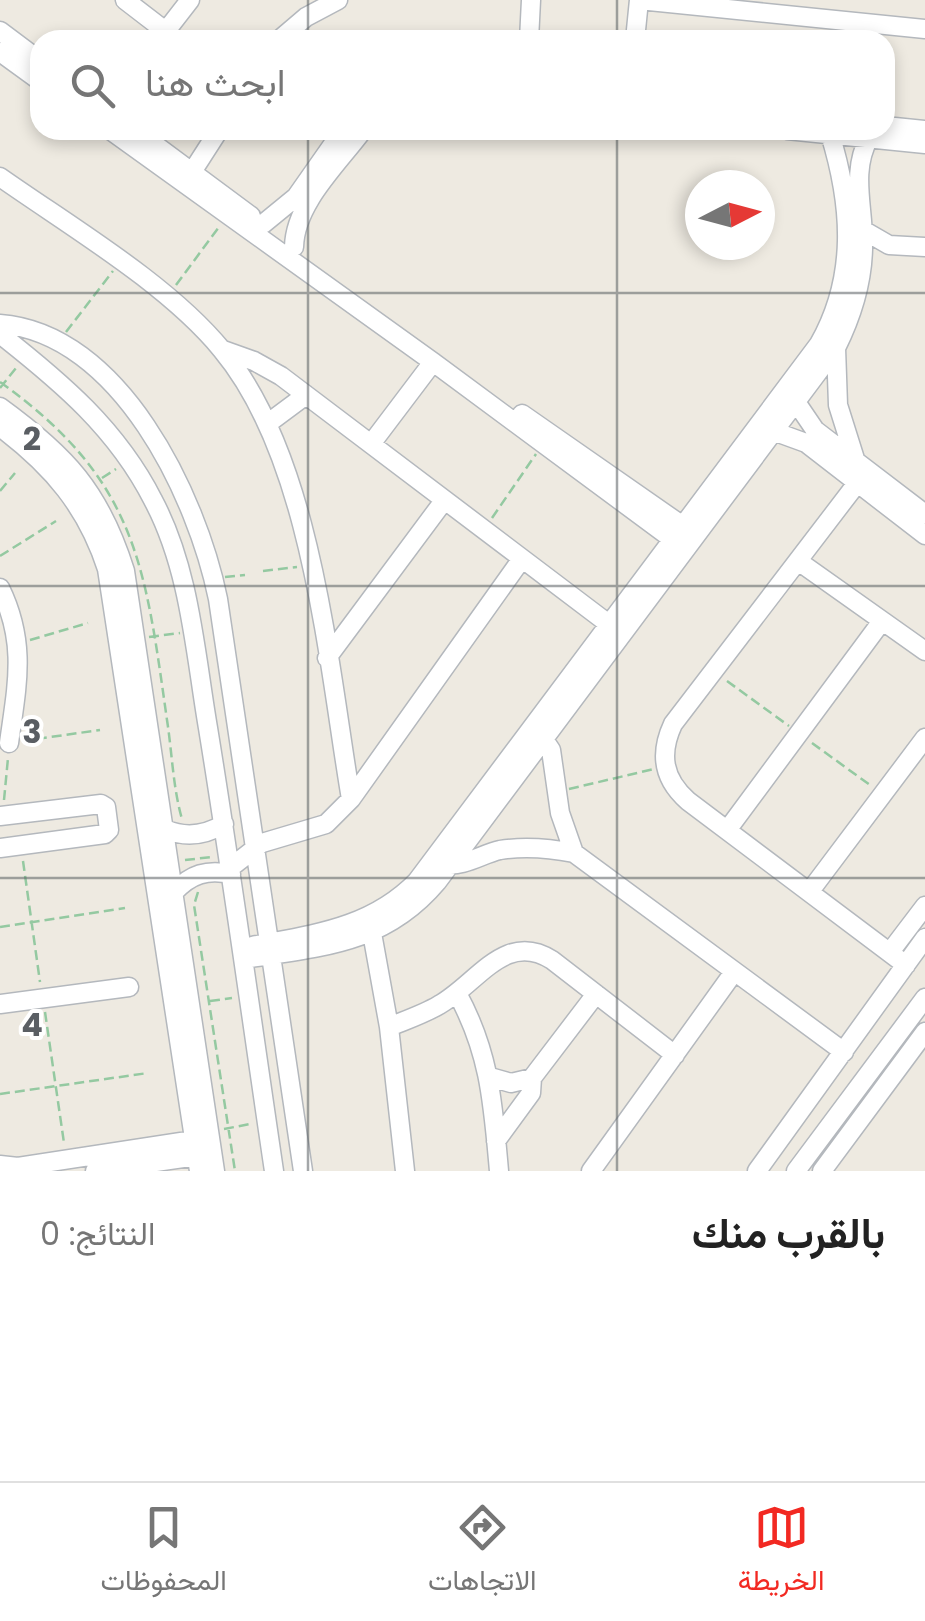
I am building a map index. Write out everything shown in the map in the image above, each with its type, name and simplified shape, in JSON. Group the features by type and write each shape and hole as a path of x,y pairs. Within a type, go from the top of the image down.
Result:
{"street":[{"path":"125,0 164,30"},
{"path":"175,30 190,0"},
{"path":"291,30 338,0"},
{"path":"529,30 531,0"},
{"path":"636,30 639,0 749,6 925,30"},
{"path":"0,31 30,53"},
{"path":"4,63 30,76"},
{"path":"912,133 925,144"},
{"path":"124,140 543,444 684,537"},
{"path":"148,140 684,537"},
{"path":"192,172 213,140"},
{"path":"294,247 308,193 337,140"},
{"path":"263,224 308,193 354,140"},
{"path":"243,953 344,942 372,934 419,903 443,861 684,537 819,344 838,304 849,242 843,183 832,140"},
{"path":"539,734 610,625 773,431 836,348 855,303 862,263 858,170 868,140"},
{"path":"0,178 120,262 223,350 267,424 313,564 351,799"},
{"path":"863,230 889,245 925,247"},
{"path":"862,263 889,245"},
{"path":"0,324 24,327 60,340 114,389 160,447 192,510 214,579 303,1171"},
{"path":"0,334 76,396 106,428 154,501 172,542 184,584 224,826 274,1171"},
{"path":"836,348 838,405 846,460"},
{"path":"223,350 268,368 306,395 442,502 610,625"},
{"path":"371,444 433,362"},
{"path":"267,424 306,395"},
{"path":"796,402 810,424 846,460 858,482 925,535"},
{"path":"0,406 44,438 87,488 125,570 174,892 200,1150"},
{"path":"0,427 33,452 70,491 91,526 110,580 200,1150 216,1171"},
{"path":"773,431 846,460 925,514"},
{"path":"858,482 674,724 664,752 665,766 677,792 906,965"},
{"path":"327,658 442,502"},
{"path":"164,828 186,836 224,826 254,839 311,831 326,824 351,799 521,560"},
{"path":"798,561 925,651"},
{"path":"0,588 14,618 19,643 8,686 9,743"},
{"path":"728,829 882,621"},
{"path":"200,682 230,678"},
{"path":"539,734 552,756 556,792 574,853"},
{"path":"810,891 925,738"},
{"path":"0,848 107,834 106,807 102,804 1,815"},
{"path":"174,892 199,873 230,865 254,839"},
{"path":"272,948 369,918 443,861 519,848 574,853 844,1052"},
{"path":"890,952 925,906"},
{"path":"372,934 389,1027 405,1171"},
{"path":"757,1171 925,938"},
{"path":"389,1027 441,1004 496,961 524,950 539,952 675,1055"},
{"path":"592,1171 734,972"},
{"path":"0,1004 130,987"},
{"path":"457,993 482,1044 490,1077 499,1171"},
{"path":"496,1140 530,1093 532,1078 596,994"},
{"path":"796,1171 925,998"},
{"path":"253,1026 282,1021"},
{"path":"822,1171 925,1032"},
{"path":"490,1077 510,1083 532,1078"},
{"path":"835,1120 851,1133"},
{"path":"12,1168 66,1159 200,1150"},
{"path":"95,1171 200,1150"}],"path":[{"path":"166,298 229,214"},
{"path":"60,340 120,262"},
{"path":"0,388 26,354"},
{"path":"483,532 543,444"},
{"path":"87,488 130,460"},
{"path":"0,491 15,474"},
{"path":"0,556 56,521"},
{"path":"263,571 313,564"},
{"path":"214,579 245,575"},
{"path":"19,643 88,623"},
{"path":"136,639 192,631"},
{"path":"1,815 9,743 100,730"},
{"path":"556,792 665,766"},
{"path":"21,845 66,1159"},
{"path":"170,862 230,865"},
{"path":"204,888 194,900 235,1171"},
{"path":"0,927 125,908"},
{"path":"210,1002 248,994"},
{"path":"0,1094 148,1073"},
{"path":"200,1150 229,1128 267,1121"}]}
